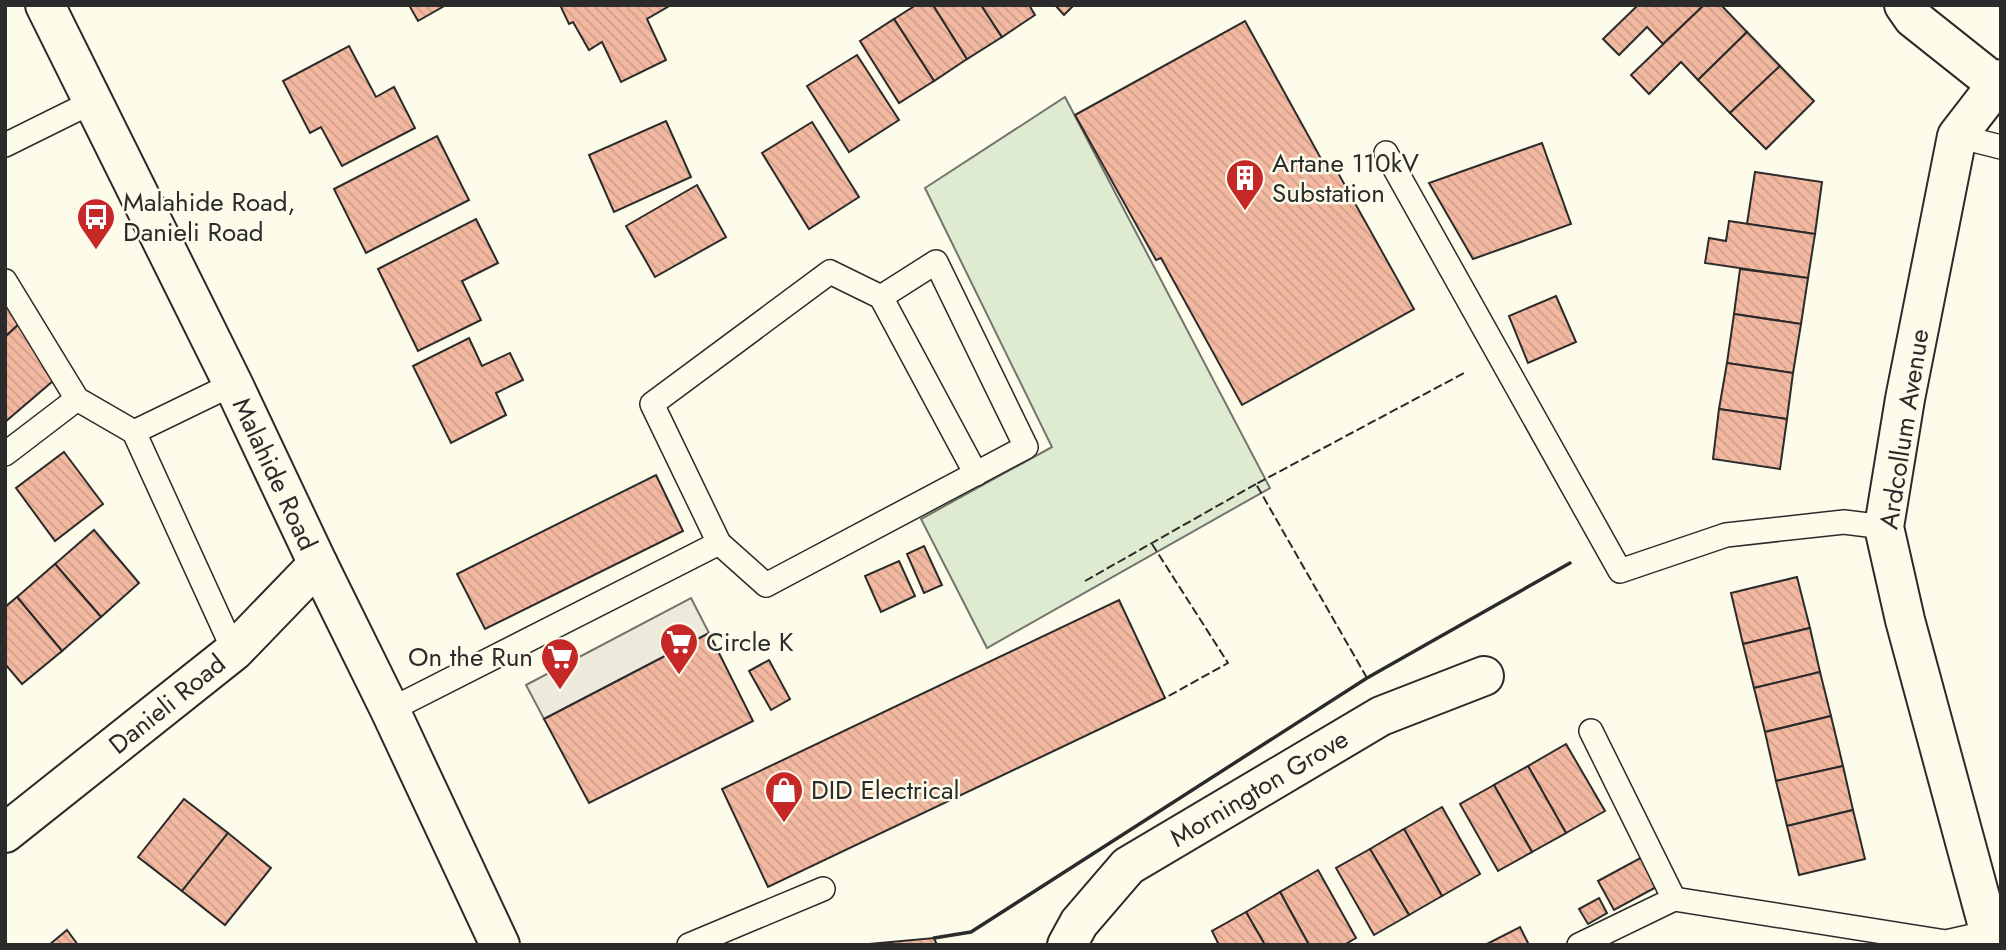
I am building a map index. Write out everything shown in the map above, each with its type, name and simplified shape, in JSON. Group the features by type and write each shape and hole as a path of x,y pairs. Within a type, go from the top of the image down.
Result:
{"street":[{"name":"Malahide Road","path":"45,5 233,384 500,945"},
{"name":"Ardcollum Avenue","path":"1904,5 1913,18 1999,82 1957,136 1905,399 1884,527 1905,620 1991,938"},
{"name":"Danieli Road","path":"5,833 233,651 318,564"},
{"name":"Mornington Grove","path":"1067,945 1079,923 1128,866 1381,716 1484,676"}],"lane":[{"path":"5,145 92,102"},
{"path":"1957,136 2001,147"},
{"path":"1386,153 1620,571 1726,535 1844,522 1884,527"},
{"path":"881,297 936,262 1027,447 976,474 766,585 719,543 652,404 830,271 881,297 976,474"},
{"path":"5,281 77,399 134,432 233,651"},
{"path":"134,432 233,384"},
{"path":"5,454 77,399"},
{"path":"390,710 719,543"},
{"path":"1591,731 1674,899"},
{"path":"690,945 823,889"},
{"path":"1578,945 1674,899 1946,942 1991,938"}],"green space":[{"path":"1065,97 1270,488 987,648 921,519 1052,447 925,188"}],"shaded area":[{"path":"691,598 709,633 544,719 526,685"}],"building":[{"path":"409,5 446,5 418,21"},
{"path":"560,5 671,5 647,19 666,60 621,82 602,42 589,50 573,22 569,24"},
{"path":"916,5 933,5 967,59 934,81 894,19"},
{"path":"933,5 981,5 1002,37 967,59"},
{"path":"981,5 1029,5 1035,15 1002,37"},
{"path":"1055,5 1074,5 1064,15"},
{"path":"1638,5 1704,5 1663,44 1647,27 1619,55 1603,39"},
{"path":"1704,5 1721,5 1747,32 1698,80 1681,62 1649,94 1631,75"},
{"path":"894,19 934,81 899,103 860,41"},
{"name":"Artane 110kV Substation","path":"1245,21 1325,166 1332,162 1414,309 1242,405 1161,258 1156,260 1075,115"},
{"path":"1747,32 1780,66 1730,113 1698,80"},
{"path":"349,46 376,97 394,87 415,128 342,166 321,127 310,133 283,81"},
{"path":"857,55 899,120 849,152 807,86"},
{"path":"1780,66 1814,101 1766,149 1730,113"},
{"path":"666,121 691,177 614,212 589,155"},
{"path":"812,122 859,197 809,229 762,153"},
{"path":"437,136 469,200 366,253 334,189"},
{"path":"1542,143 1571,224 1473,259 1429,183"},
{"path":"1755,172 1822,182 1815,234 1747,224"},
{"path":"697,185 726,237 655,277 626,226"},
{"path":"476,219 498,263 462,281 481,320 418,351 378,269"},
{"path":"1729,221 1815,234 1808,278 1705,263 1709,238 1726,241"},
{"path":"1740,269 1808,278 1801,324 1734,314"},
{"path":"1556,296 1576,342 1528,363 1509,316"},
{"path":"5,298 20,323 5,337"},
{"path":"1734,314 1801,324 1793,373 1727,363"},
{"path":"20,323 53,381 5,422 5,337"},
{"path":"469,338 482,366 510,353 523,380 496,393 506,415 451,443 413,366"},
{"path":"1727,363 1793,373 1787,419 1719,409"},
{"path":"1719,409 1787,419 1780,469 1713,459"},
{"path":"64,452 103,504 55,541 16,488"},
{"path":"656,475 683,531 485,629 457,574"},
{"path":"94,530 139,583 101,617 55,564"},
{"path":"924,546 942,585 924,593 907,554"},
{"path":"899,561 915,596 881,612 865,576"},
{"path":"55,564 101,617 62,651 17,597"},
{"path":"1797,577 1810,628 1743,644 1731,593"},
{"path":"17,597 62,651 22,684 5,664 5,607"},
{"path":"1119,600 1165,698 768,887 722,789"},
{"path":"1810,628 1820,672 1754,688 1743,644"},
{"name":"Circle K","path":"709,633 753,721 589,803 544,719"},
{"path":"769,660 790,699 771,710 749,671"},
{"path":"1820,672 1831,716 1765,732 1754,688"},
{"path":"1831,716 1843,766 1776,781 1765,732"},
{"path":"1566,744 1605,811 1566,833 1528,766"},
{"path":"1528,766 1566,833 1532,852 1494,785"},
{"path":"1843,766 1853,810 1787,826 1776,781"},
{"path":"1494,785 1532,852 1498,871 1460,804"},
{"path":"184,799 228,833 182,891 138,857"},
{"path":"1442,807 1480,874 1442,896 1404,829"},
{"path":"1853,810 1865,859 1799,875 1787,826"},
{"path":"1404,829 1442,896 1409,915 1370,849"},
{"path":"228,833 271,868 225,925 182,891"},
{"path":"1370,849 1409,915 1374,935 1336,868"},
{"path":"1644,856 1660,885 1614,910 1598,881"},
{"path":"1318,870 1356,938 1344,945 1309,945 1280,892"},
{"path":"1280,892 1309,945 1265,945 1246,912"},
{"path":"1599,898 1607,913 1588,924 1579,909"},
{"path":"1246,912 1265,945 1219,945 1212,931"},
{"path":"1520,927 1529,945 1485,945"},
{"path":"67,930 78,945 49,945"},
{"path":"934,938 937,945 858,945"}],"fence":[{"path":"1367,678 1256,484 1466,372"},
{"path":"1085,581 1256,484"},
{"path":"1152,544 1228,663 1165,698"}],"wall":[{"path":"934,938 971,932 1367,678 1570,563"}],"place":[{"name":"Artane 110kV Substation","path":"1245,212"},
{"name":"Malahide Road, Danieli Road","path":"96,251"},
{"name":"Circle K","path":"679,676"},
{"name":"On the Run","path":"560,691"},
{"name":"DID Electrical","path":"784,824"}]}
